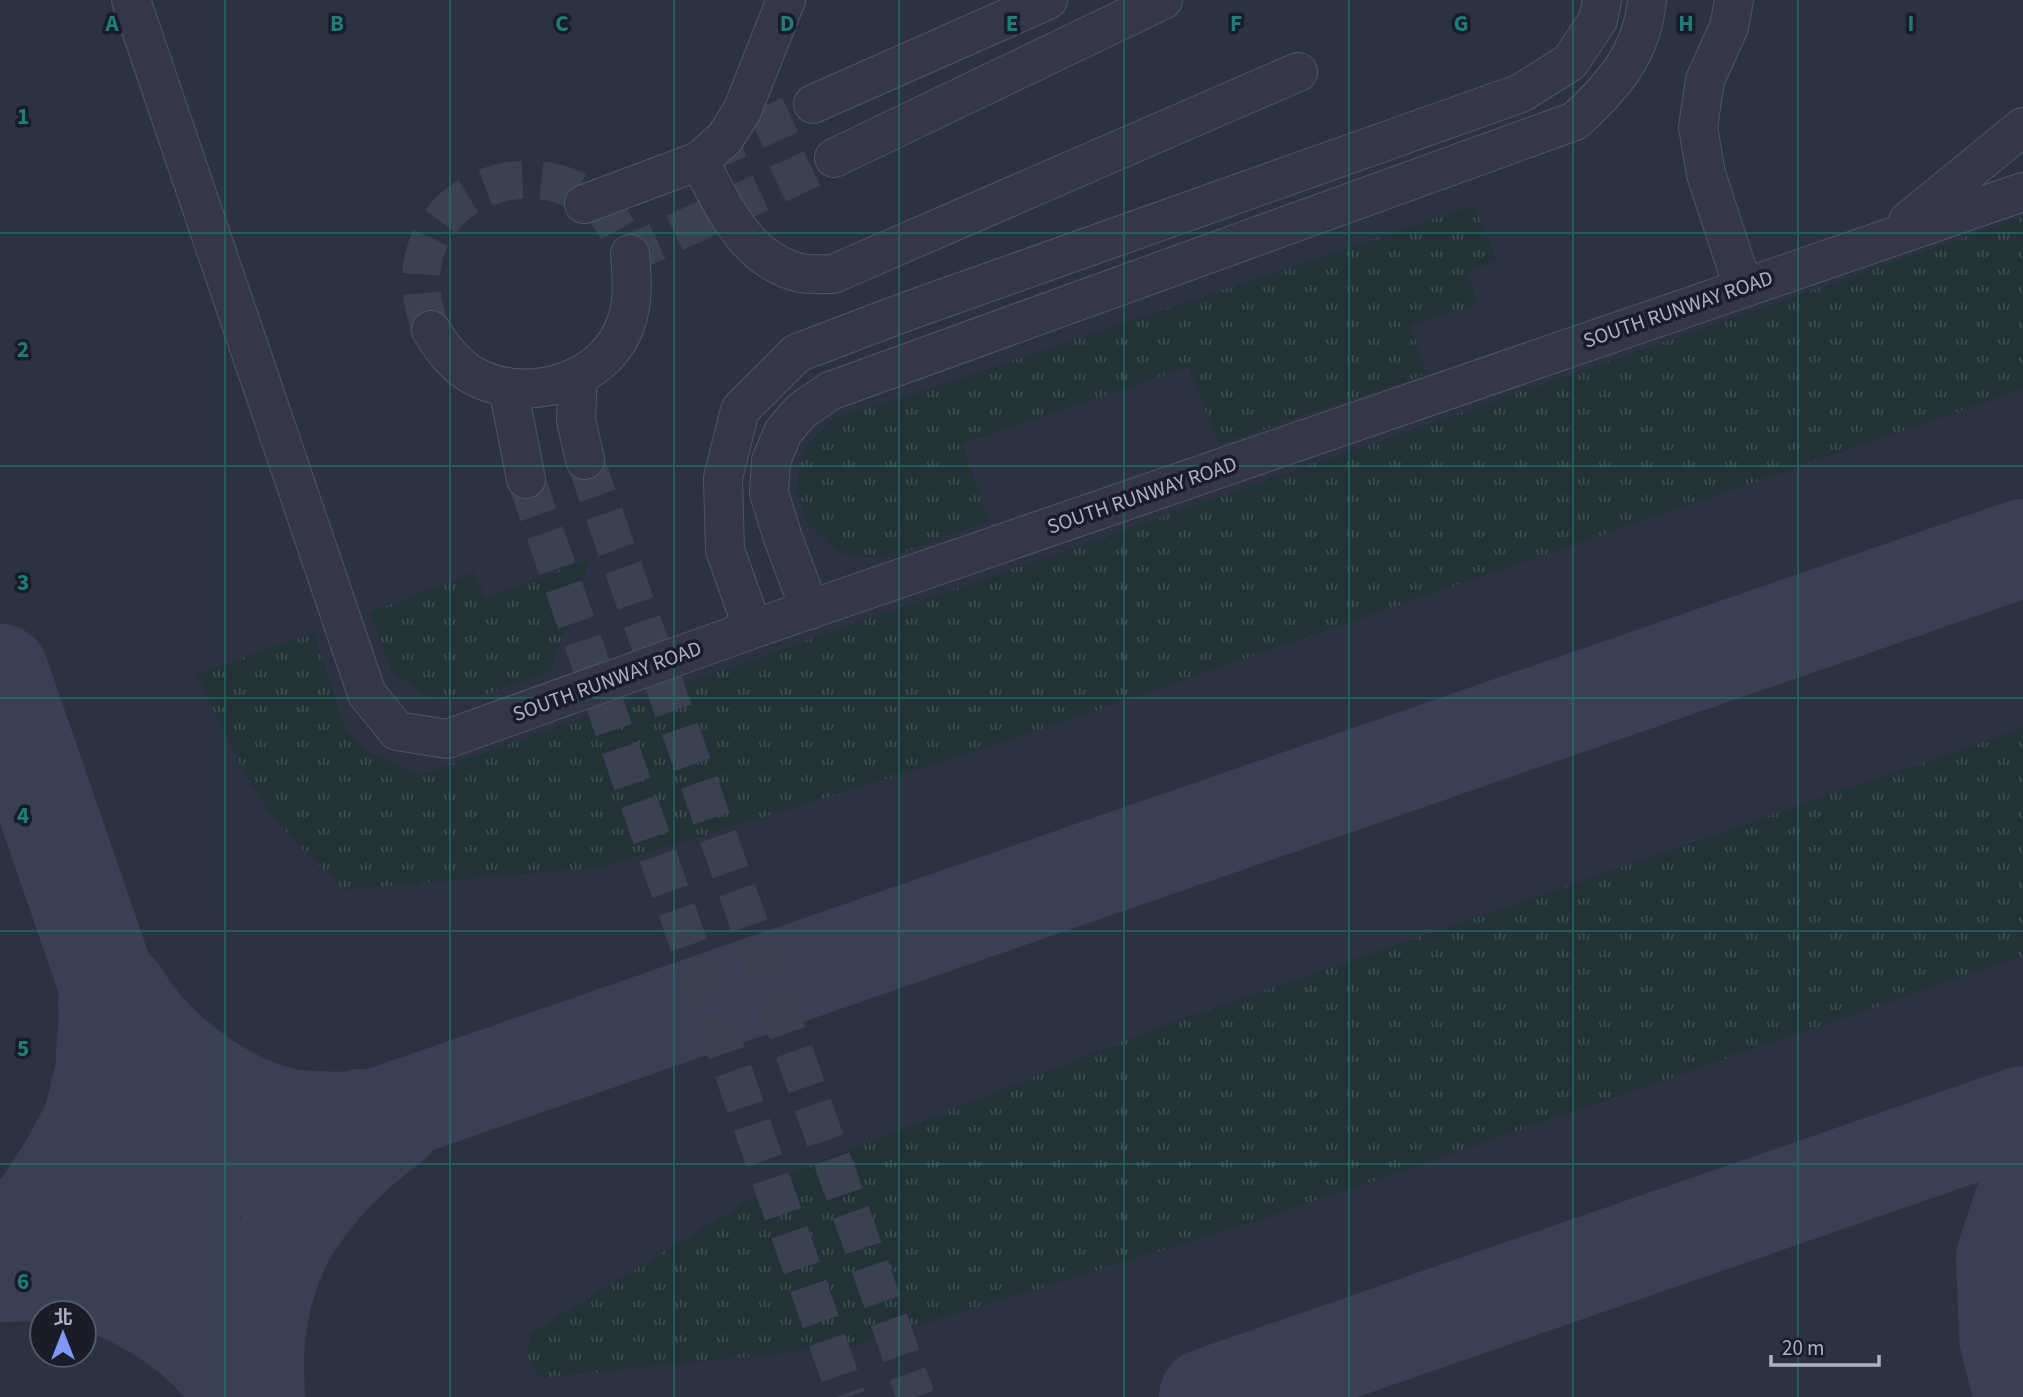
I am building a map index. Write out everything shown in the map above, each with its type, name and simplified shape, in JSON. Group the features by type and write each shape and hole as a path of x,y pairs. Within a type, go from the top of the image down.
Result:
{"lane":[{"name":"SOUTH RUNWAY ROAD","path":"131,0 367,694 397,732 447,739 752,629 2023,191"},
{"path":"584,204 699,161 725,138 742,111 786,0"},
{"path":"813,104 1048,0"},
{"path":"834,158 1163,0"},
{"path":"752,629 725,550 723,478 740,410 797,354 919,307 1521,93 1570,62 1598,20 1602,0"},
{"path":"810,610 769,493 771,461 783,432 800,411 830,391 1575,121 1608,90 1630,61 1646,15 1647,0"},
{"path":"1734,0 1729,27 1705,80 1698,127 1706,174 1743,287"},
{"path":"699,161 735,225 752,247 776,264 802,274 833,274 1298,72"},
{"name":"SOUTH RUNWAY ROAD","path":"1887,238 2023,127"},
{"name":"SOUTH RUNWAY ROAD","path":"1942,219 2023,150"},
{"path":"431,330 446,354 474,376 508,388 544,389 578,377 606,355 626,325 634,290 630,254"},
{"path":"578,377 576,420 585,460"},
{"path":"508,388 526,480"}],"shaded area":[{"path":"0,0 2023,0 2023,1397 0,1397"}],"green space":[{"path":"1474,205 1497,260 1468,272 1478,304 1411,326 1427,374 1219,444 1188,367 963,444 989,521 885,559 838,553 808,524 796,490 804,448 835,417 920,392"},
{"path":"2023,217 2023,389 1005,742 603,867 344,890 277,824 247,778 196,674 314,633 347,731 368,752 420,775"},
{"path":"591,558 550,672 476,698 431,700 391,671 370,612 474,572 486,598"},
{"path":"2023,728 2023,956 1257,1221 852,1346 540,1378 526,1353 531,1333 796,1171 1170,1023"}],"taxiway":[{"path":"0,1248 2023,548"},
{"path":"0,673 250,1397"},
{"path":"119,993 133,1014 169,1053 213,1086 237,1099 261,1110 293,1119 339,1121 360,1118"},
{"path":"0,1242 39,1211 92,1122 104,1073 107,1001"},
{"path":"1208,1397 2023,1115"},
{"path":"256,1393 255,1349 260,1309 270,1272 286,1238 330,1177 393,1122"},
{"path":"2023,1203 2005,1257 2008,1337 2023,1397"},
{"path":"0,1273 43,1272 77,1278 133,1298 160,1313 207,1350 243,1395"}],"tunnel":[{"path":"704,155 813,104"},
{"path":"431,330 423,303 421,275 424,256 434,231 449,211 469,196 492,185 516,180 542,180 567,186 590,198 603,209 614,223 630,254 834,158"},
{"path":"585,460 916,1397"},
{"path":"526,479 847,1397"}]}
